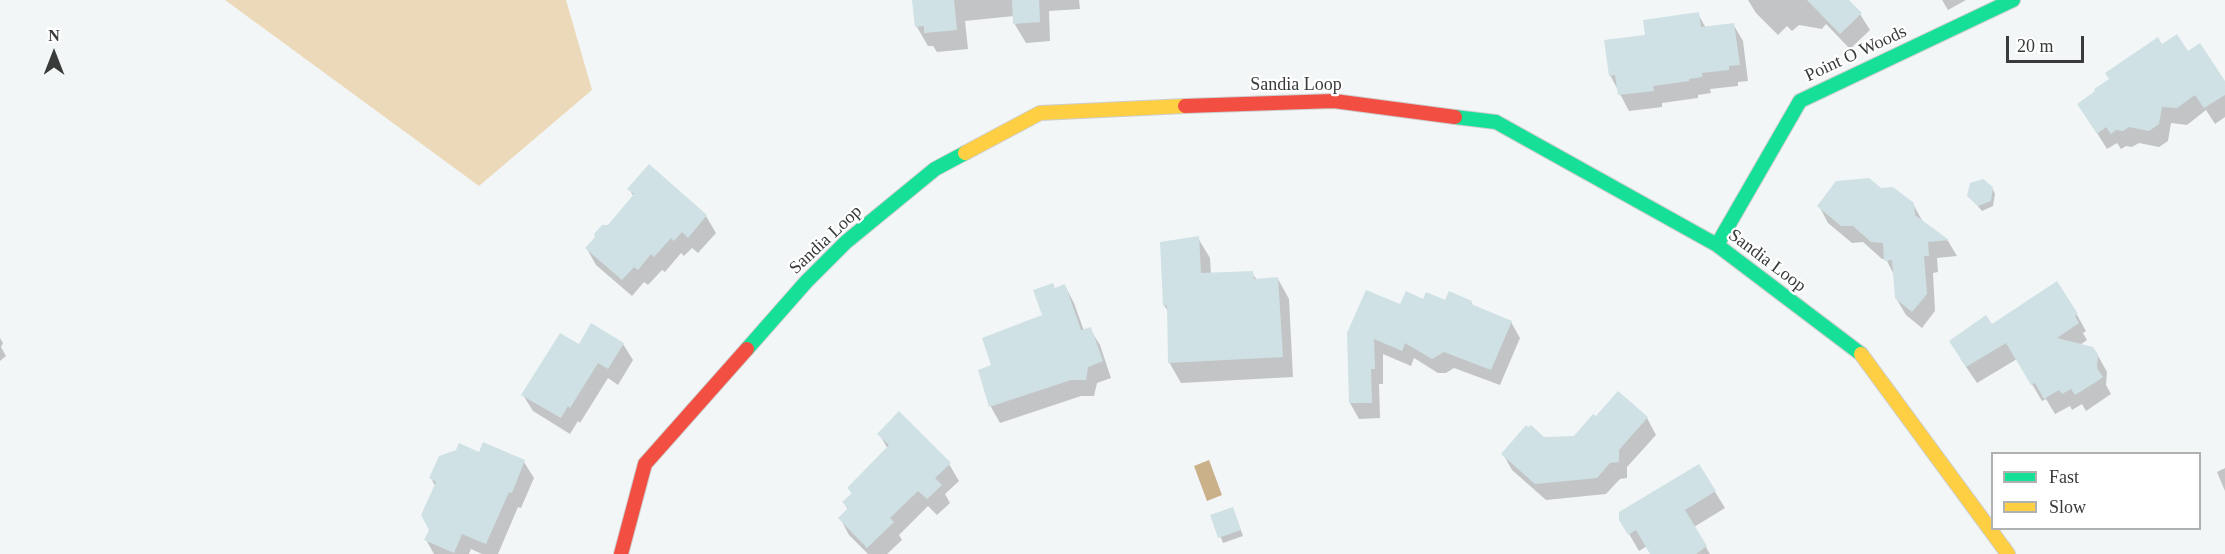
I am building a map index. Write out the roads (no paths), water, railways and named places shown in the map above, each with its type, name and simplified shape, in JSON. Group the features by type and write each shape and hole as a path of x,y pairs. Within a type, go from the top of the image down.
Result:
{"street":[{"name":"Point O Woods","path":"1718,245 1800,101 2013,0"},
{"name":"Sandia Loop","path":"621,554 645,464 806,282 846,242 935,168 1040,113 1256,102 1334,101 1496,122 1718,245 1861,354 2008,554"}]}
